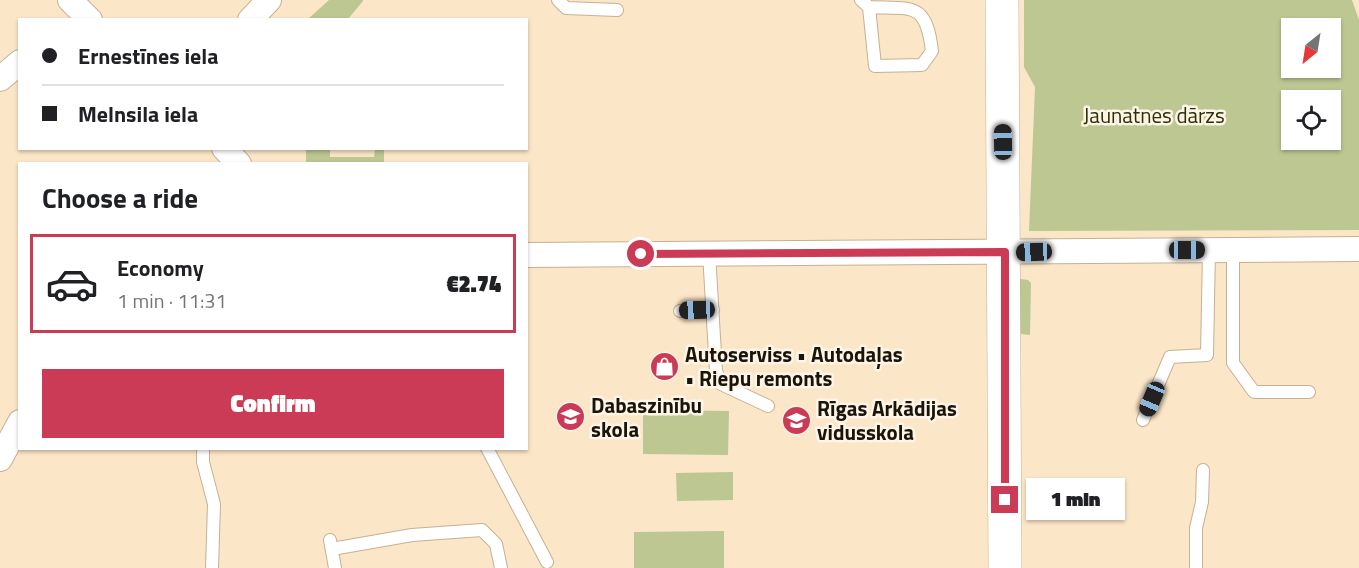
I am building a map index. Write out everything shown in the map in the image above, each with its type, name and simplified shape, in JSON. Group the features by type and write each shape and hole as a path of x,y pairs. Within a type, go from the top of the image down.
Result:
{"street":[{"path":"252,18 269,0"},
{"path":"1002,0 1005,568"},
{"path":"0,79 18,64"},
{"path":"226,150 237,162"},
{"path":"528,255 1359,249"},
{"path":"0,459 18,426"}],"lane":[{"path":"558,0 566,8 617,10"},
{"path":"865,4 908,9 921,14 929,29 932,51 922,65 875,66 865,4"},
{"path":"1221,250 1233,363 1254,392 1309,392"},
{"path":"1143,420 1170,357 1207,355 1221,250"},
{"path":"709,253 716,371 721,384 768,406"},
{"path":"680,311 713,310"},
{"path":"203,450 203,462 214,504 212,568"},
{"path":"488,450 547,562"},
{"path":"1196,568 1196,528 1202,502 1203,470"},
{"path":"335,568 331,544 412,535 482,531 496,544 501,568"}],"green space":[{"path":"329,0 363,0 349,18 309,18"},
{"name":"Jaunatnes dārzs","path":"1024,0 1352,0 1359,20 1359,230 1029,231 1035,87 1024,67"},
{"path":"306,150 330,150 330,157 374,157 375,150 384,150 384,162 306,162"},
{"path":"1018,280 1031,283 1030,335 1020,332"},
{"path":"643,410 729,411 728,455 643,454"},
{"path":"733,472 733,500 677,501 676,473"},
{"path":"724,531 724,568 634,568 634,532"}],"place":[{"name":"Autoserviss • Autodaļas • Riepu remonts","path":"664,366"},
{"name":"Dabaszinību skola","path":"570,417"},
{"name":"Rīgas Arkādijas vidusskola","path":"796,420"}],"route":[{"path":"641,254 1005,252 1005,500"}]}
